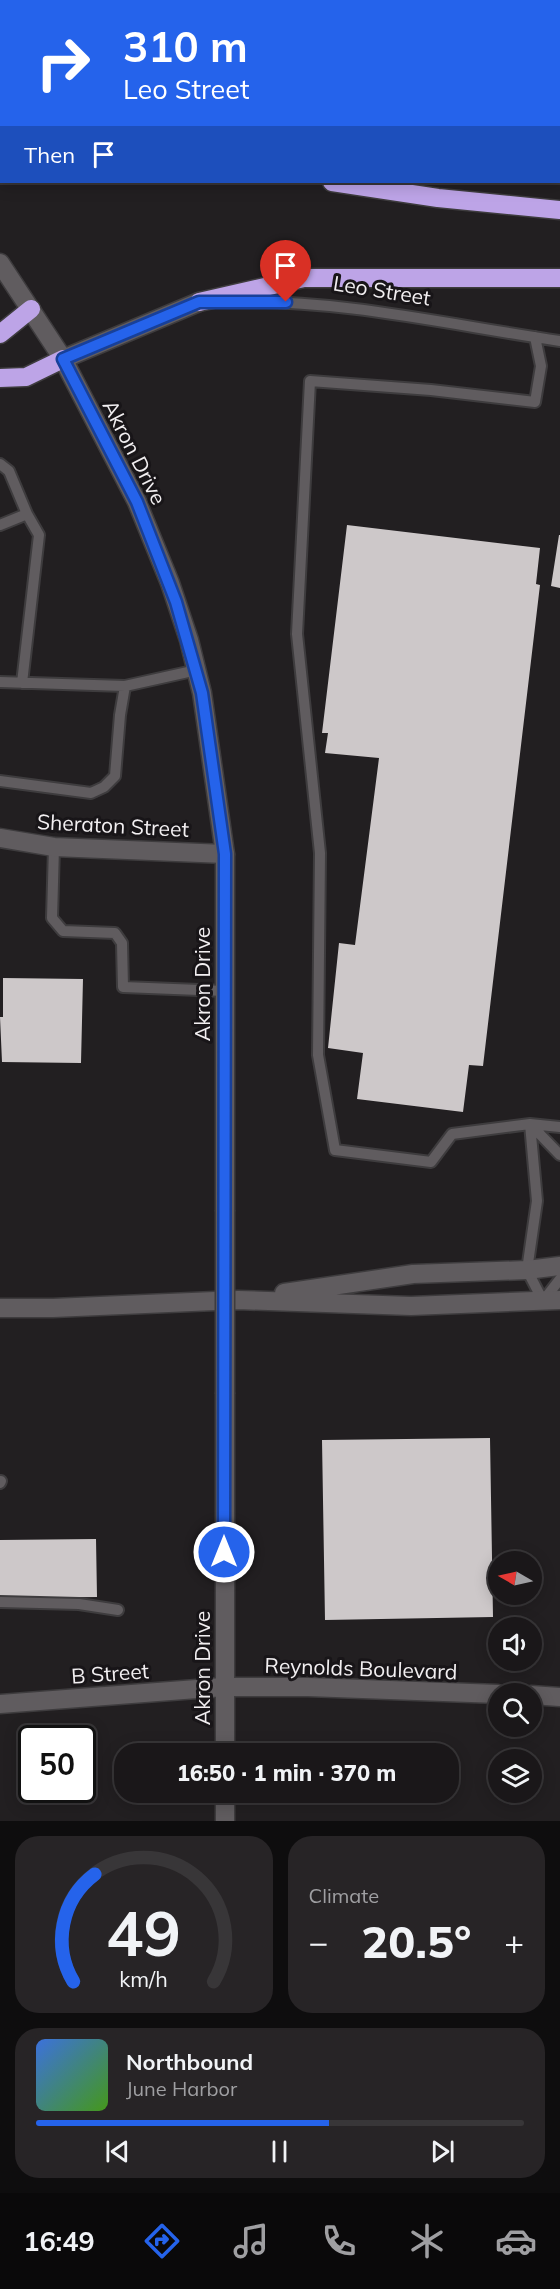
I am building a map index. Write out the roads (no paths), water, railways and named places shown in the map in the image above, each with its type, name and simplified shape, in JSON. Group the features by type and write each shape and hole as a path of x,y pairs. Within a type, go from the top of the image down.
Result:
{"highway":[{"path":"339,183 438,198 560,210"},
{"path":"199,302 304,278 560,278"},
{"path":"0,334 31,309"},
{"path":"0,378 26,377 63,359"}],"main road":[{"name":"Akron Drive","path":"0,263 63,359 137,502 170,583 202,693 225,854 225,1743"},
{"name":"Leo Street","path":"63,359 199,302"},
{"name":"Sheraton Street","path":"0,838 54,847 225,854"},
{"path":"238,1300 413,1275 527,1270 560,1266"},
{"path":"0,1308 238,1300 411,1306 551,1300"},
{"name":"Reynolds Boulevard","path":"223,1687 308,1687 488,1694"},
{"name":"B Street","path":"0,1704 223,1687"},
{"path":"542,1695 560,1696"},
{"path":"225,1803 225,1821"}],"lane":[{"name":"Leo Street","path":"199,302 322,303 560,341"},
{"path":"535,337 541,366 535,402 430,390 310,381 297,634 320,853 318,1055 335,1149 431,1162 452,1134 530,1124 560,1127"},
{"path":"0,464 9,471 27,514 39,535 22,683"},
{"path":"0,525 27,514"},
{"path":"0,682 125,686 196,670"},
{"path":"0,781 91,793 104,787 115,776 125,686"},
{"path":"54,847 52,918 63,931 115,933 122,943 123,987 225,991"},
{"path":"530,1124 560,1155"},
{"path":"530,1124 537,1201 527,1270 551,1300 560,1279"},
{"path":"0,1602 79,1604 118,1610"}]}
